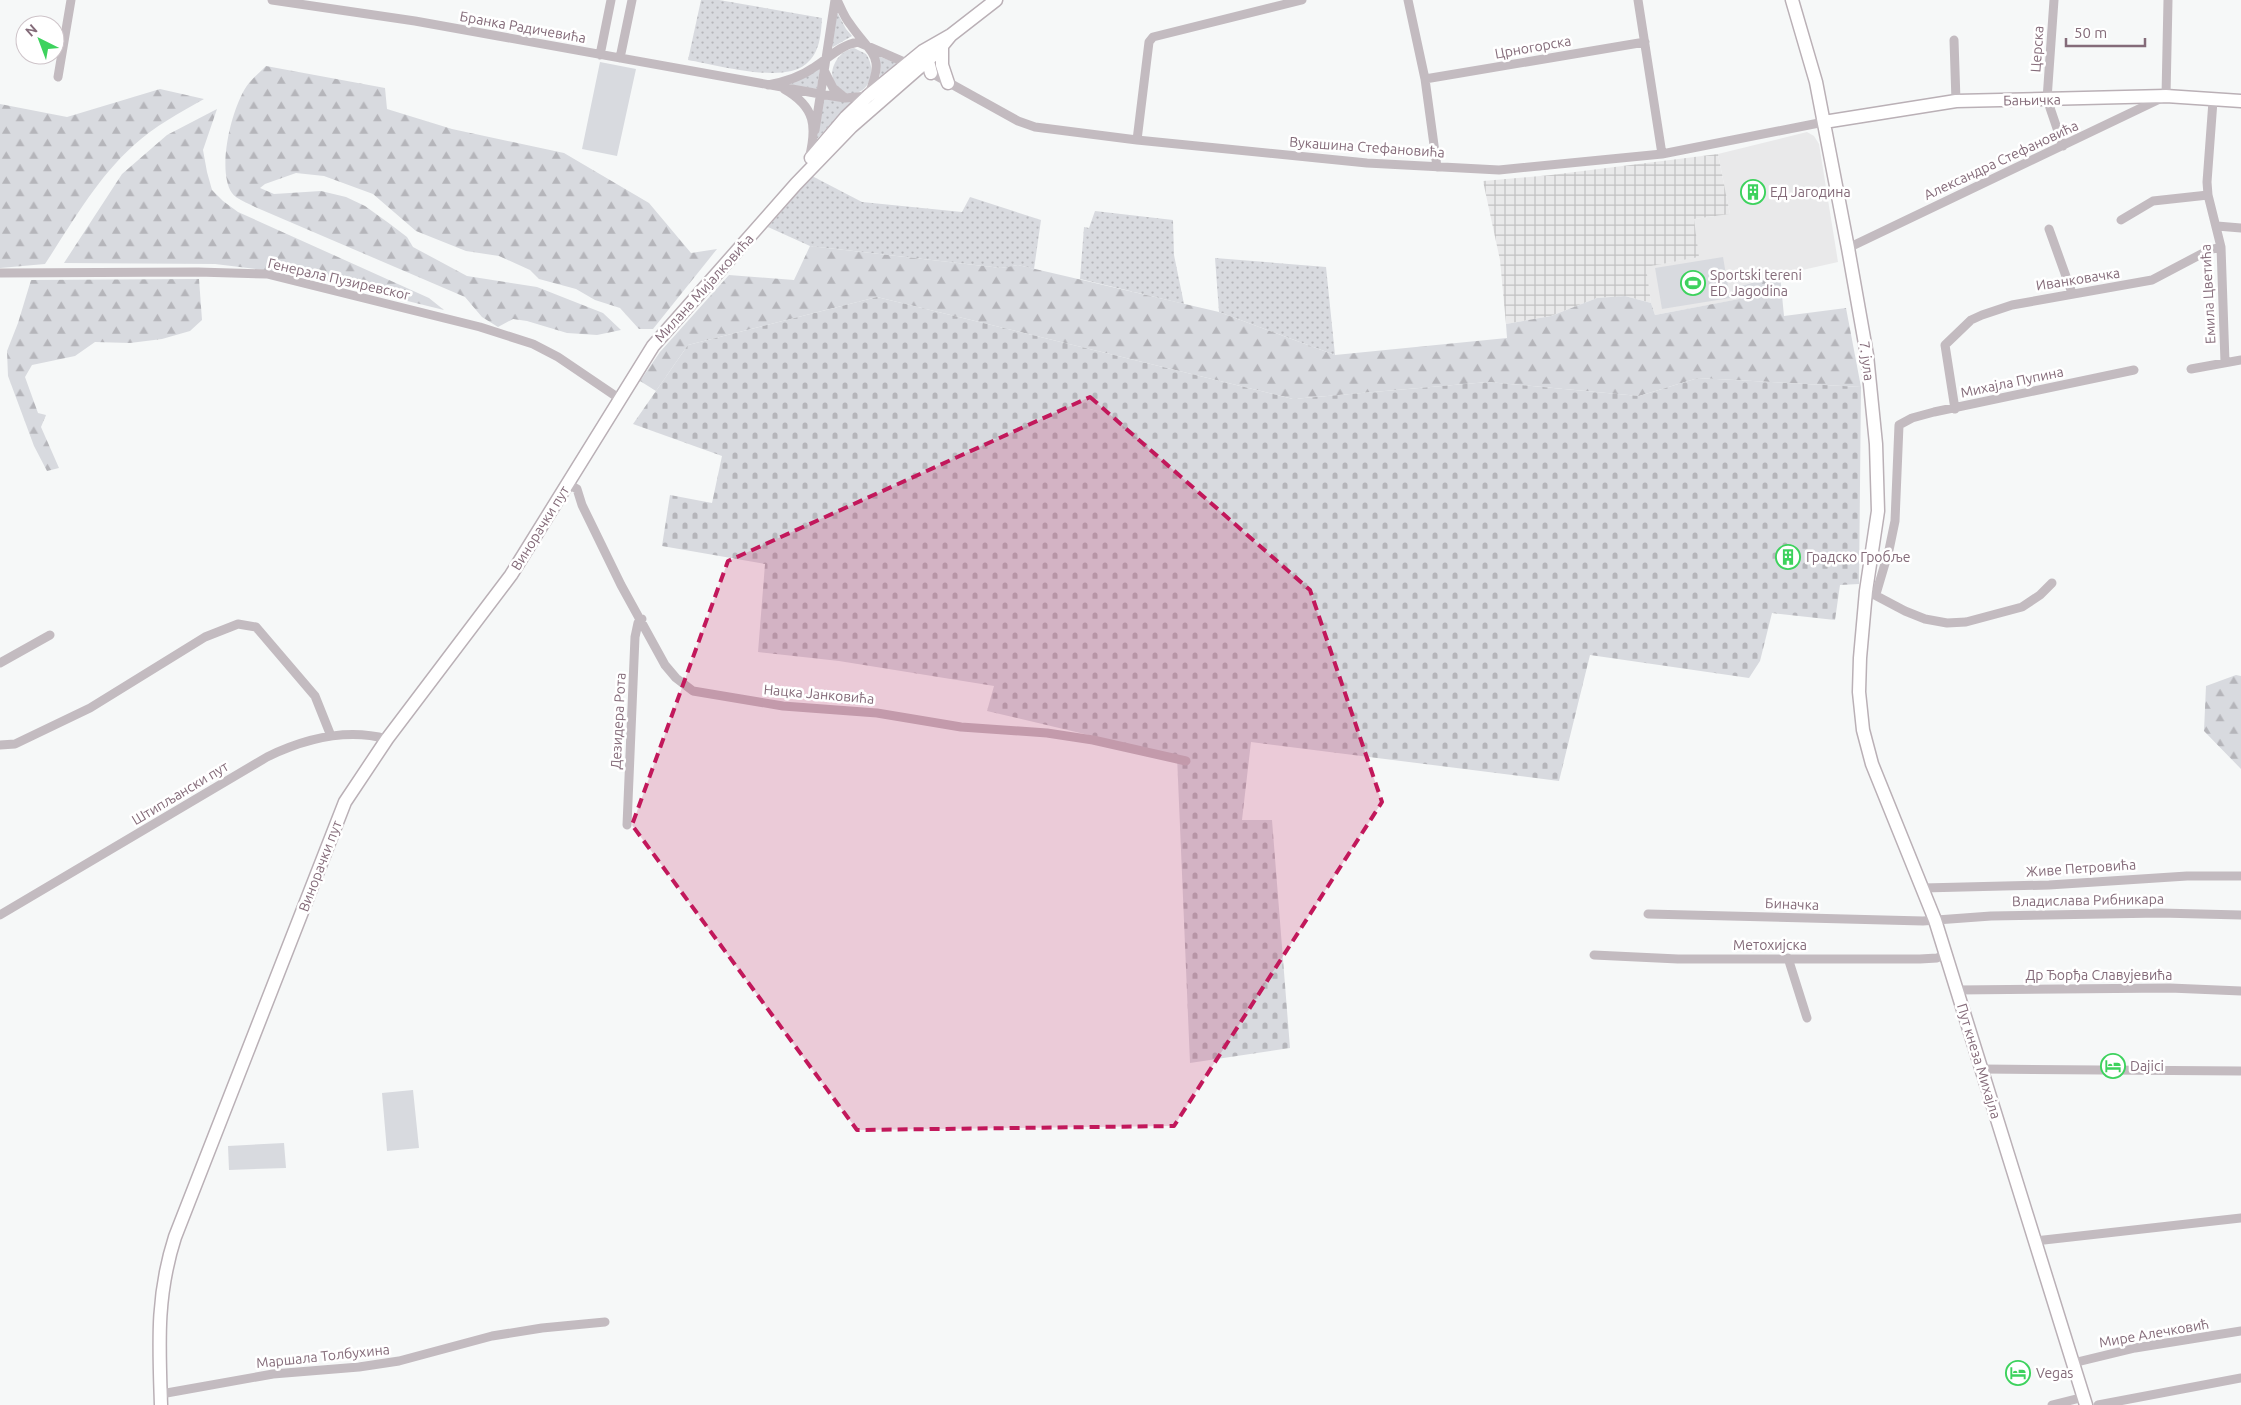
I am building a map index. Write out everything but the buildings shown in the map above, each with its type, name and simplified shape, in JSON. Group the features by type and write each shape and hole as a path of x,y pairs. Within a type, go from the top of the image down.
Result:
{"street":[{"path":"58,77 71,0"},
{"name":"Бранка Радичевића","path":"272,0 416,21 845,98"},
{"path":"600,55 611,0"},
{"path":"620,58 632,0"},
{"path":"836,0 850,26 868,44 874,56 876,71 868,96 851,127"},
{"path":"808,162 836,0"},
{"name":"Милана Мијалковића","path":"796,184 808,162 835,128 868,96 907,64 939,45 996,0"},
{"path":"1137,140 1148,42 1153,38 1302,0"},
{"path":"1408,0 1425,79 1437,167"},
{"path":"1638,0 1662,154"},
{"name":"7. јула","path":"1792,0 1811,62 1848,248 1865,347 1878,464 1878,511 1871,593 1859,670 1862,728"},
{"name":"Церска","path":"2047,99 2054,0"},
{"path":"2166,96 2168,0"},
{"path":"1954,40 1956,101"},
{"name":"Црногорска","path":"1425,79 1645,42"},
{"path":"768,85 797,77 824,64 851,43 868,44"},
{"name":"Вукашина Стефановића","path":"868,44 907,64 926,67 948,83 1018,121 1035,127 1137,140 1367,163 1499,170 1662,154 1824,122"},
{"path":"926,67 929,54 939,45"},
{"path":"939,45 942,65 948,83"},
{"path":"824,64 833,88 845,98 868,96 896,88"},
{"name":"Милана Мијалковића","path":"620,399 653,346 796,184 851,127 896,88 926,67"},
{"path":"779,87 803,104 812,120 814,130"},
{"name":"Бањичка","path":"1824,122 1956,101 2166,96 2241,101"},
{"name":"Александра Стефановића","path":"1848,248 2166,96"},
{"path":"2047,99 2063,146"},
{"name":"Емила Цветића","path":"2213,100 2208,195 2221,247 2225,362"},
{"path":"2120,220 2153,201 2208,195"},
{"path":"2217,226 2241,228"},
{"path":"2049,229 2072,293"},
{"name":"Иванковачка","path":"1955,408 1944,344 1971,320 1982,314 2012,305 2072,293 2105,290 2152,280 2209,250 2221,247"},
{"name":"Генерала Пузиревског","path":"0,273 198,272 267,274 480,326 533,344 558,356 620,399"},
{"path":"2191,369 2241,360"},
{"name":"Михајла Пупина","path":"1871,593 1889,550 1895,521 1898,475 1898,425 1912,418 2134,370"},
{"name":"Винорачки пут","path":"161,1399 158,1325 167,1261 345,802 387,739 511,575 620,399"},
{"name":"Нацка Јанковића","path":"568,484 577,489 582,505 621,585 642,619 665,665 676,678 693,691 783,706 878,713 961,727 1093,740 1186,761"},
{"path":"1871,593 1925,619 1947,623 1966,622 2022,607 2040,595 2052,583"},
{"name":"Дезидера Рота","path":"627,825 635,637 638,623 642,619"},
{"path":"0,745 16,744 83,712 147,674 183,649 238,624 256,627 315,696 331,736"},
{"path":"0,663 50,635"},
{"name":"Пут кнеза Михајла","path":"1862,728 1874,769 1935,920 2085,1401"},
{"name":"Штипљански пут","path":"0,914 267,757 288,747 331,736 370,734 387,739"},
{"name":"Живе Петровића","path":"1923,888 2049,885 2187,876 2241,876"},
{"name":"Владислава Рибникара","path":"1935,920 1991,916 2140,913 2241,915"},
{"name":"Биначка","path":"1648,914 1935,920"},
{"name":"Метохијска","path":"1594,955 1678,959 1920,959 1937,958 1946,954"},
{"path":"1788,958 1807,1018"},
{"name":"Др Ђорђа Славујевића","path":"1957,990 2170,988 2241,991"},
{"path":"1983,1069 2241,1071"},
{"path":"2035,1241 2241,1218"},
{"name":"Маршала Толбухина","path":"161,1399 273,1374 359,1367 399,1361 492,1336 542,1328 605,1322"},
{"name":"Мире Алечковић","path":"2073,1363 2135,1348 2241,1331"},
{"path":"2098,1405 2241,1378"},
{"path":"2052,1405 2085,1401"}],"highlighted area":[{"path":"1090,397 1310,590 1382,802 1174,1126 857,1130 632,825 728,561"}],"shaded area":[{"path":"1807,132 1814,136 1819,144 1838,262 1767,278 1742,286 1740,299 1655,315 1645,267 1698,257 1694,219 1730,214 1718,154"},
{"path":"1718,154 1730,214 1694,219 1699,257 1646,267 1651,303 1625,296 1597,298 1551,316 1506,324 1500,260 1483,181 1551,175"}],"green space":[{"path":"701,0 719,0 822,18 817,49 811,60 806,64 796,70 782,73 732,69 688,60"},
{"path":"837,12 852,36 833,47 831,43"},
{"path":"854,48 866,54 869,59 871,74 868,85 853,94 842,91 838,87 834,82 832,71 839,56 847,50"},
{"path":"878,56 899,64 879,82 880,73"},
{"path":"600,62 636,69 617,156 582,149"},
{"path":"266,66 385,88 387,109 452,129 564,153 649,203 691,253 717,249 653,329 639,329 620,308 595,300 576,289 539,279 530,270 499,256 466,251 416,231 373,194 324,176 296,173 265,184 260,188 274,194 321,191 346,197 365,206 390,224 407,237 413,247 467,276 537,287 603,313 621,330 597,335 567,333 527,321 513,319 498,327 482,317 465,297 255,207 232,193 227,183 226,154 232,121 237,106 249,83"},
{"path":"820,68 817,89 788,85"},
{"path":"160,89 204,99 150,132 121,158 97,186 45,264 0,268 0,104 67,117"},
{"path":"823,98 852,101 816,140"},
{"path":"217,109 203,150 212,190 223,201 238,212 429,298 444,310 298,274 215,264 64,263 122,174 167,135"},
{"path":"812,176 862,202 962,212 970,197 1041,220 1034,269 1018,265 1001,268 810,246 768,227"},
{"path":"1095,211 1173,220 1174,255 1184,304 1080,279 1084,227 1089,228"},
{"path":"810,246 1001,268 1018,265 1219,312 1335,355 1507,338 1506,324 1551,316 1597,298 1625,296 1651,303 1655,315 1739,299 1741,286 1780,275 1784,316 1846,308 1861,387 1698,378 1639,396 1488,382 1293,399 877,297 688,345 656,391 640,381 660,352 729,275 794,280"},
{"name":"Sportski tereni ED Jagodina","path":"1723,257 1730,298 1662,309 1655,268"},
{"path":"1215,258 1326,267 1335,355 1219,312"},
{"path":"199,279 202,320 190,331 162,339 130,343 95,342 75,356 32,365 25,377 38,413 46,415 41,427 59,468 47,471 34,446 8,376 7,351 31,280"},
{"path":"877,297 1293,399 1488,382 1639,396 1698,378 1861,387 1859,584 1840,585 1835,620 1772,613 1760,661 1749,678 1590,655 1559,781 1251,742 1242,820 1272,820 1290,1048 1190,1063 1177,756 987,711 994,686 839,661 758,652 765,564 662,546 670,495 712,503 722,456 633,424 688,345"},
{"path":"2236,675 2241,676 2241,769 2204,731 2206,686"},
{"path":"413,1090 419,1148 387,1151 382,1093"},
{"path":"284,1143 286,1168 229,1170 228,1146"}],"place":[{"name":"ЕД Јагодина","path":"1753,192"},
{"name":"Sportski tereni ED Jagodina","path":"1693,283"},
{"name":"Градско Гробље","path":"1788,557"},
{"name":"Dajici","path":"2113,1066"},
{"name":"Vegas","path":"2018,1373"}]}
